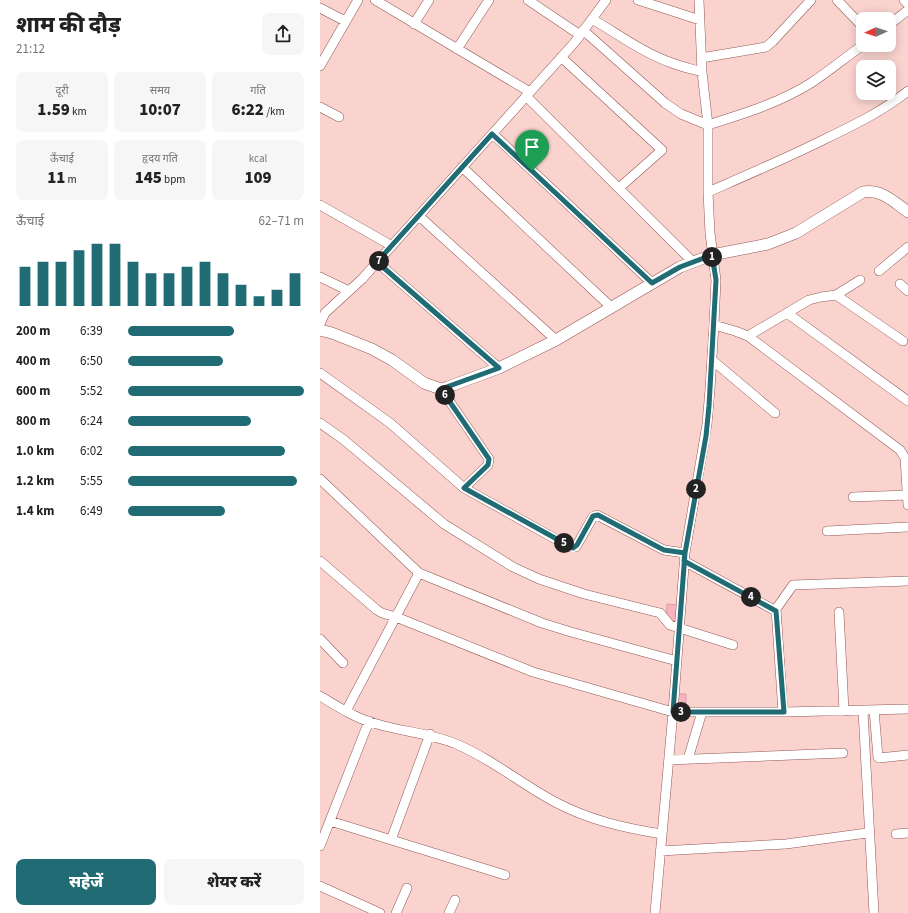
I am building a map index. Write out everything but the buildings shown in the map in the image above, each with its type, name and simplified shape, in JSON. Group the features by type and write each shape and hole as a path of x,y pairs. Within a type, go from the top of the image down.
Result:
{"main road":[{"path":"320,330 332,333 372,349 392,360 424,383 441,389 499,368 556,340 680,267 712,255 768,244 784,239 863,192 878,192 908,212"}],"street":[{"path":"320,66 358,0"},
{"path":"375,0 528,94 693,262"},
{"path":"414,24 429,0"},
{"path":"457,49 489,0"},
{"path":"528,0 581,32 665,103 681,114 708,125 764,107 795,92 811,83 856,49"},
{"path":"320,324 325,313 362,279 561,57 606,0"},
{"path":"638,0 700,20"},
{"path":"655,913 678,661 684,557 706,436 714,325 716,280 712,255 708,192 708,125 702,72 699,0"},
{"path":"701,58 766,47 812,0"},
{"path":"837,0 856,20"},
{"path":"904,0 908,4"},
{"path":"320,8 346,21"},
{"path":"896,19 908,10"},
{"path":"592,19 657,57 671,63 702,72"},
{"path":"561,57 662,150 619,188"},
{"path":"708,192 782,160 857,124 881,110 908,91"},
{"path":"320,107 339,117"},
{"path":"492,134 652,283"},
{"path":"462,167 611,307"},
{"path":"320,206 392,246"},
{"path":"419,216 556,340"},
{"path":"879,271 908,247"},
{"path":"377,262 499,368"},
{"path":"320,277 349,291"},
{"path":"748,336 814,298 836,295 860,280"},
{"path":"900,284 908,291"},
{"path":"836,295 903,342"},
{"path":"788,313 908,401"},
{"path":"714,325 735,330 748,336 900,450 905,458 908,505"},
{"path":"712,360 774,413"},
{"path":"320,373 390,423 453,480 464,488 573,548 577,545 593,516 597,515 664,550 684,557 776,611"},
{"path":"441,389 489,459 488,465 464,488"},
{"path":"320,423 344,440 444,524 513,567 539,579 584,594 660,613 670,625 733,645"},
{"path":"320,479 420,573 542,623 678,661"},
{"path":"853,497 907,495"},
{"path":"828,531 908,527"},
{"path":"320,561 382,613 396,617 533,672 673,712 784,712 908,709"},
{"path":"346,711 420,573"},
{"path":"784,712 776,611 778,605 795,584 908,581"},
{"path":"839,612 844,711"},
{"path":"320,639 343,663"},
{"path":"320,696 369,722 430,734 456,744 484,758 534,790 574,811 598,821 662,834"},
{"path":"863,710 874,913"},
{"path":"874,710 878,757 908,755"},
{"path":"688,759 702,712"},
{"path":"320,846 369,722"},
{"path":"391,840 430,734"},
{"path":"669,760 843,753"},
{"path":"330,821 505,875"},
{"path":"660,851 786,844 867,833"},
{"path":"896,834 908,833"},
{"path":"320,886 380,913"},
{"path":"396,913 407,888"},
{"path":"449,913 455,900"}],"route":[{"path":"532,171 492,134 377,262 499,368 441,389 489,457 488,465 464,488 573,548 576,547 593,516 598,515 664,550 685,553 684,561 776,611 784,712 673,712 680,629 685,553 706,436 709,406 716,280 712,255 680,267 652,283 532,171"}]}
